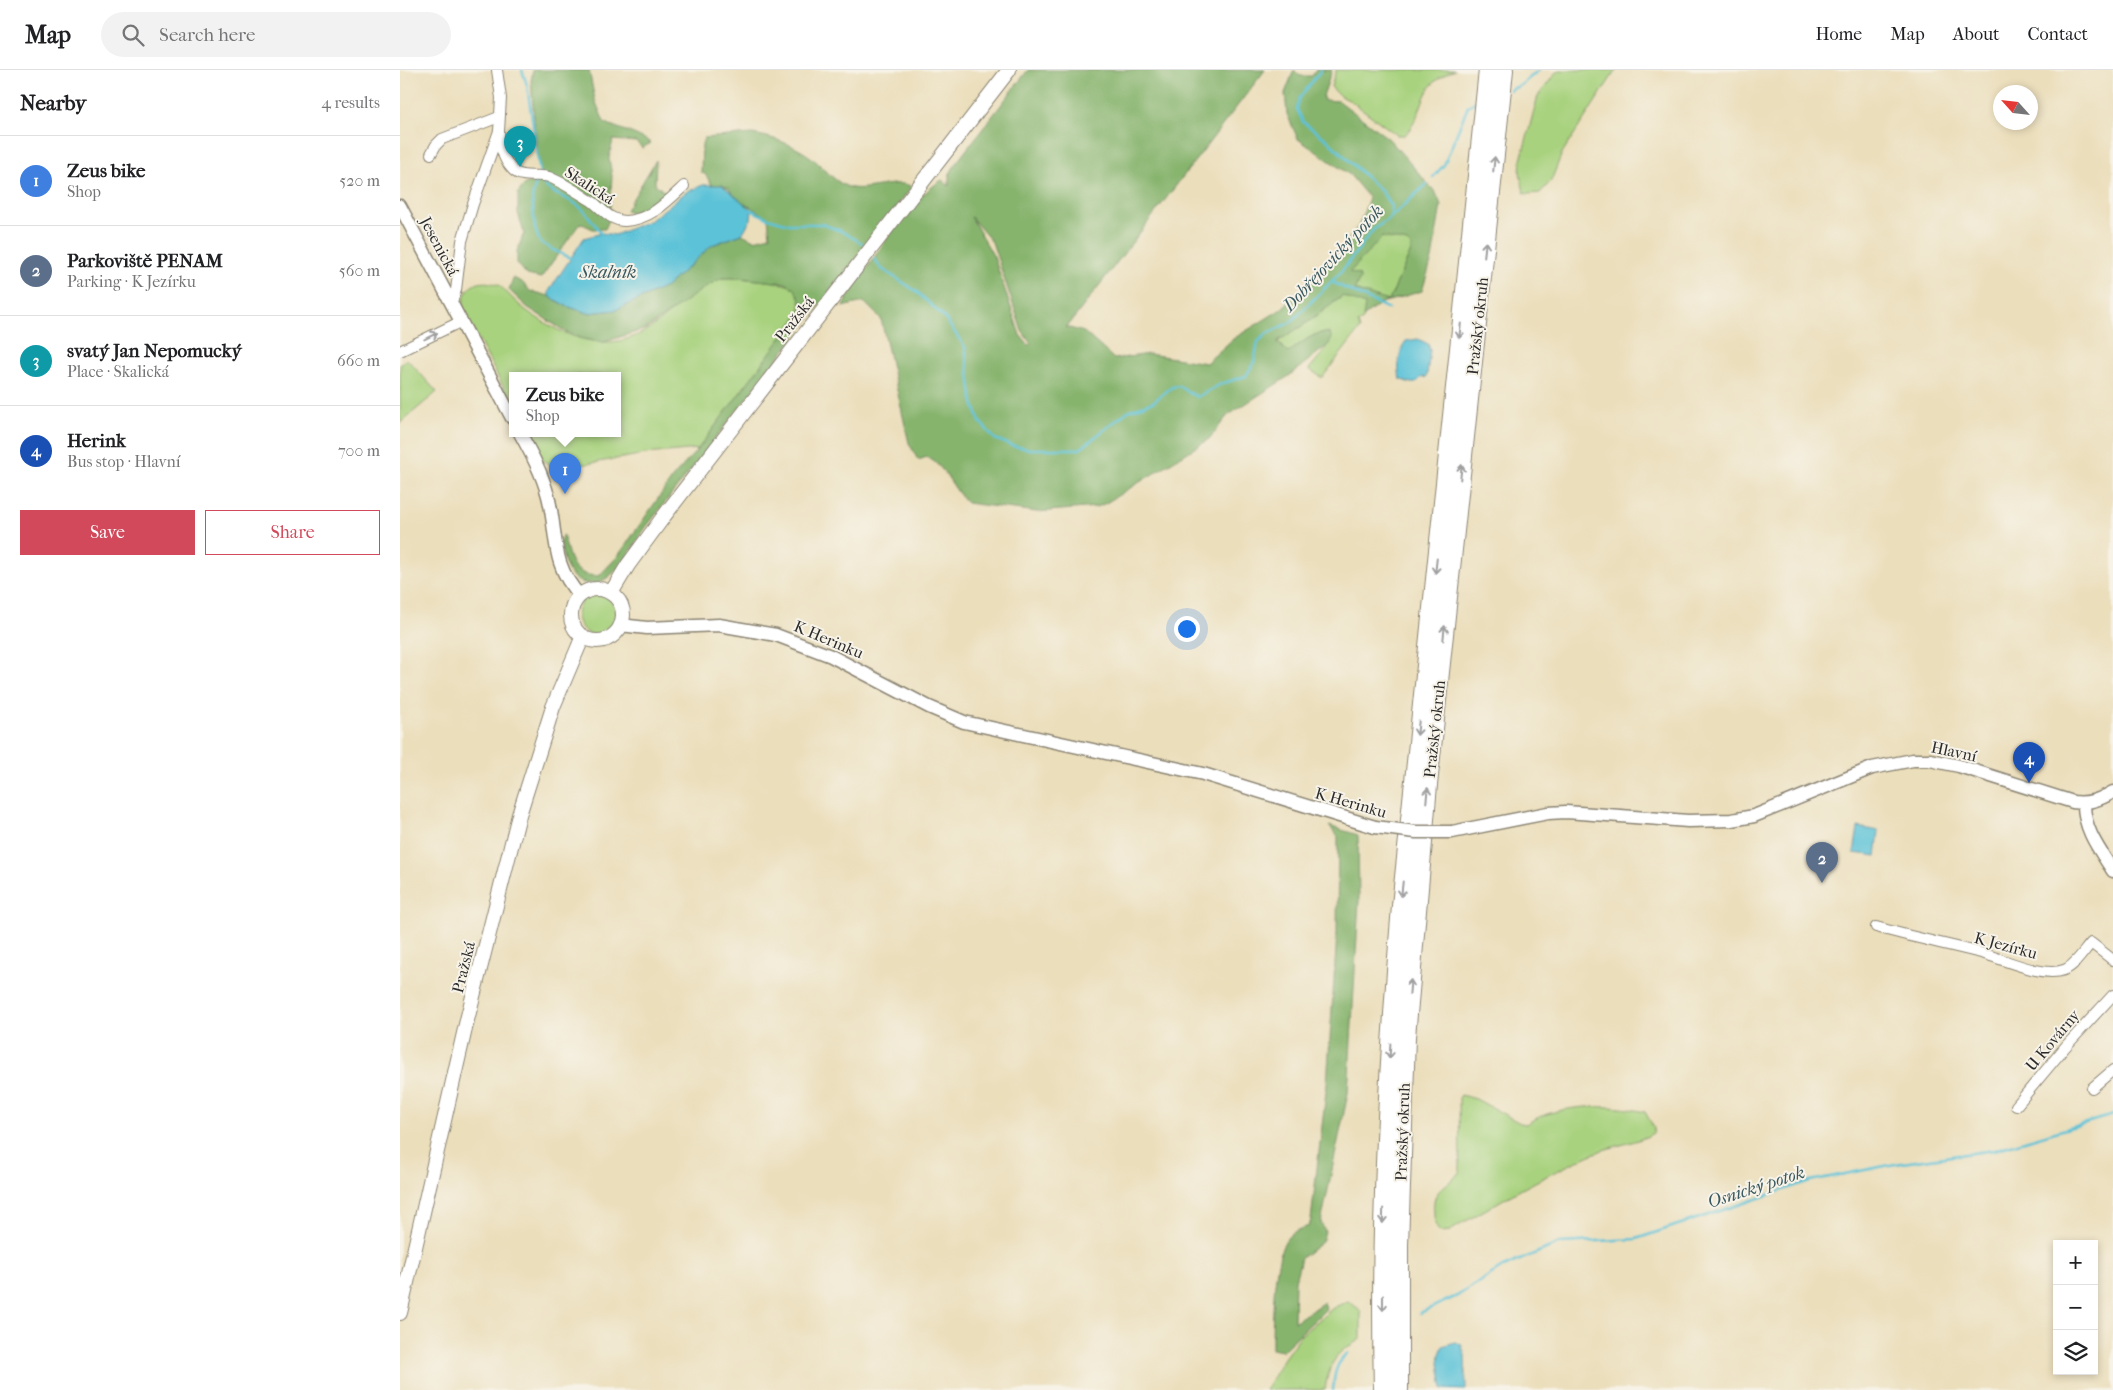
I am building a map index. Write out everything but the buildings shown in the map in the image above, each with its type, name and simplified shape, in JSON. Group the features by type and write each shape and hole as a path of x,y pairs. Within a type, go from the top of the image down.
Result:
{"highway":[{"name":"Pražský okruh","path":"1399,1390 1398,1245 1406,1037 1416,909 1481,212 1488,70"},
{"name":"Pražský okruh","path":"1383,1390 1383,1254 1387,1098 1401,906 1481,212 1504,70"}],"main road":[{"name":"Pražská","path":"610,593 659,523 1009,70"},
{"path":"596,589 610,593 617,599 621,607 620,625 615,633 605,639 592,640 583,636 575,628 572,619 573,606 580,596 587,591 596,589"},
{"name":"Pražská","path":"400,1313 467,1020 519,816 553,707 583,636"}],"street":[{"name":"Skalická","path":"452,302 456,290 462,241 467,222 498,131 501,98 498,70"},
{"path":"431,154 442,139 500,117"},
{"name":"Skalická","path":"498,131 501,150 514,171 520,175 549,177 594,204 602,212 618,220 627,221 650,214 684,186"},
{"name":"Jesenická","path":"400,206 509,412"},
{"path":"400,351 462,321"},
{"path":"522,437 540,470 547,491 557,559 568,582 580,596"},
{"name":"K Herinku","path":"620,625 640,628 700,624 733,626 793,640 862,671 941,713 967,723 1203,774 1375,827 1416,832 1452,832 1548,813 1566,812 1688,822 1732,820"},
{"name":"Hlavní","path":"1732,820 1754,816 1872,768 1913,760 1930,760 1959,766 2072,802 2084,804"},
{"path":"2113,792 2084,804 2084,815 2089,833 2113,870"},
{"name":"K Jezírku","path":"1876,927 1916,939 1982,953 2038,970 2064,970 2071,966 2091,943 2113,960"},
{"name":"U Kovárny","path":"2016,1106 2073,1038 2113,995"},
{"path":"2092,1088 2113,1070"}],"green space":[{"path":"533,70 589,70 595,100 604,122 651,143 642,148 636,142 613,140 609,158 612,176 609,220 605,229 593,229 580,223 541,278 527,275 517,263 517,251 524,233 518,213 518,193 525,184 542,179 537,157 531,81"},
{"path":"1028,70 1265,70 1066,327 1084,332 1114,359 1149,354 1206,363 1233,339 1280,310 1339,253 1359,225 1369,198 1350,175 1298,139 1287,114 1285,93 1294,70 1300,76 1312,76 1316,70 1332,70 1323,100 1339,101 1389,139 1436,193 1441,205 1432,259 1422,291 1389,301 1411,251 1411,246 1407,242 1382,237 1350,272 1359,275 1360,279 1354,290 1388,301 1381,303 1363,317 1365,305 1342,296 1308,322 1278,341 1288,353 1307,339 1318,334 1329,333 1332,338 1329,344 1289,376 1228,415 1209,439 1097,507 1037,512 967,503 934,461 927,457 918,460 909,443 881,319 864,302 842,307 875,256 901,219 915,203 929,189 942,180 949,186 949,175","holes":["971,217 992,242 1022,331 1031,344 1028,345 1020,335 994,257"]},
{"path":"1336,70 1455,70 1434,83 1428,90 1412,126 1405,135 1397,135 1351,101 1340,96 1331,87"},
{"path":"1558,70 1616,70 1562,153 1551,181 1540,193 1524,193 1520,172 1521,160 1534,110 1538,96"},
{"path":"752,134 776,139 791,145 812,158 835,180 852,188 892,184 912,187 646,527 619,567 610,576 601,581 590,584 579,581 567,569 560,540 563,535 570,558 577,569 582,573 599,576 618,556 673,477 698,449 797,317 803,305 794,288 785,283 722,278 707,286 646,329 604,342 583,339 566,332 527,307 509,290 513,278 522,282 530,291 549,296 566,306 588,313 616,310 666,287 712,245 742,234 754,240 770,236 768,218 736,198 728,188 722,185 712,185 705,174 701,172 704,138"},
{"path":"656,160 655,184 667,194 645,211 632,213 626,210"},
{"path":"1382,237 1407,242 1411,246 1411,251 1389,301 1353,290 1360,279 1359,275 1349,272"},
{"path":"722,278 731,278 785,284 797,292 800,298 800,306 797,317 698,449 646,454 556,469 541,458 529,437 621,437 621,372 509,372 509,397 463,311 465,296 472,286 477,283 491,283 499,285 523,308 556,329 587,340 618,341 650,328 712,282"},
{"path":"1343,296 1366,305 1363,320 1358,323 1360,329 1322,378 1309,369 1332,338 1329,333 1313,336 1288,353 1278,341"},
{"path":"407,359 437,392 400,423 400,365"},
{"path":"597,595 611,601 617,615 611,629 597,635 583,629 577,615 583,601"},
{"path":"1329,826 1358,835 1359,901 1348,1093 1321,1223 1325,1231 1322,1242 1301,1258 1295,1281 1294,1322 1324,1302 1326,1309 1282,1351 1272,1349 1276,1273 1283,1245 1288,1237 1309,1226 1311,1220 1327,1083 1337,934 1338,837"},
{"path":"1461,1095 1476,1099 1520,1123 1526,1124 1553,1112 1584,1107 1600,1107 1645,1112 1654,1128 1653,1133 1648,1136 1602,1150 1576,1161 1521,1189 1450,1231 1440,1232 1435,1221 1435,1198 1441,1189 1460,1171 1459,1098"},
{"path":"1348,1301 1359,1309 1361,1313 1361,1338 1344,1349 1336,1358 1328,1373 1325,1390 1265,1390 1284,1358 1301,1335 1333,1308"}],"water":[{"name":"Skalník","path":"703,185 722,185 752,210 751,219 742,234 712,245 666,287 616,310 588,313 566,306 549,296 549,291 584,238 602,233 615,235 651,220 686,192"},
{"path":"1418,339 1428,344 1430,350 1427,375 1416,383 1410,383 1400,379 1399,359 1406,341"},
{"path":"1858,827 1879,831 1876,856 1854,853"},
{"path":"1455,1342 1461,1344 1465,1355 1466,1390 1443,1389 1439,1363 1440,1354 1443,1346"}],"waterway":[{"name":"Dobřejovický potok","path":"522,70 527,85 540,173"},
{"path":"1321,70 1299,99 1297,109 1303,122 1326,139 1382,192 1391,206 1391,216"},
{"name":"Dobřejovický potok","path":"1510,90 1521,85 1539,70"},
{"name":"Dobřejovický potok","path":"1433,177 1444,165 1468,106 1478,100"},
{"path":"541,179 548,189 580,207 602,235"},
{"name":"Dobřejovický potok","path":"537,180 532,198 535,229 540,242 573,259"},
{"name":"Dobřejovický potok","path":"874,259 882,269 916,291 944,317 965,347 973,403 980,422 995,439 1013,446 1030,449 1080,449 1128,411 1153,402 1172,387 1179,386 1197,397 1221,384 1246,376 1254,362 1258,342 1266,334 1291,322 1341,272 1373,230 1391,217 1427,184"},
{"name":"Dobřejovický potok","path":"749,209 768,218 789,224 822,224 841,231 862,243"},
{"path":"1332,282 1389,309"},
{"name":"Osnický potok","path":"1420,1313 1457,1296 1501,1268 1560,1243 1636,1239 1810,1181 1895,1164 1994,1150 2113,1115"},
{"name":"Osnický potok","path":"1333,1390 1336,1369 1348,1353"}],"place":[{"name":"svatý Jan Nepomucký","path":"520,167"},
{"name":"Zeus bike","path":"565,494"},
{"name":"Herink","path":"2029,783"},
{"name":"Parkoviště PENAM","path":"1822,883"}]}
